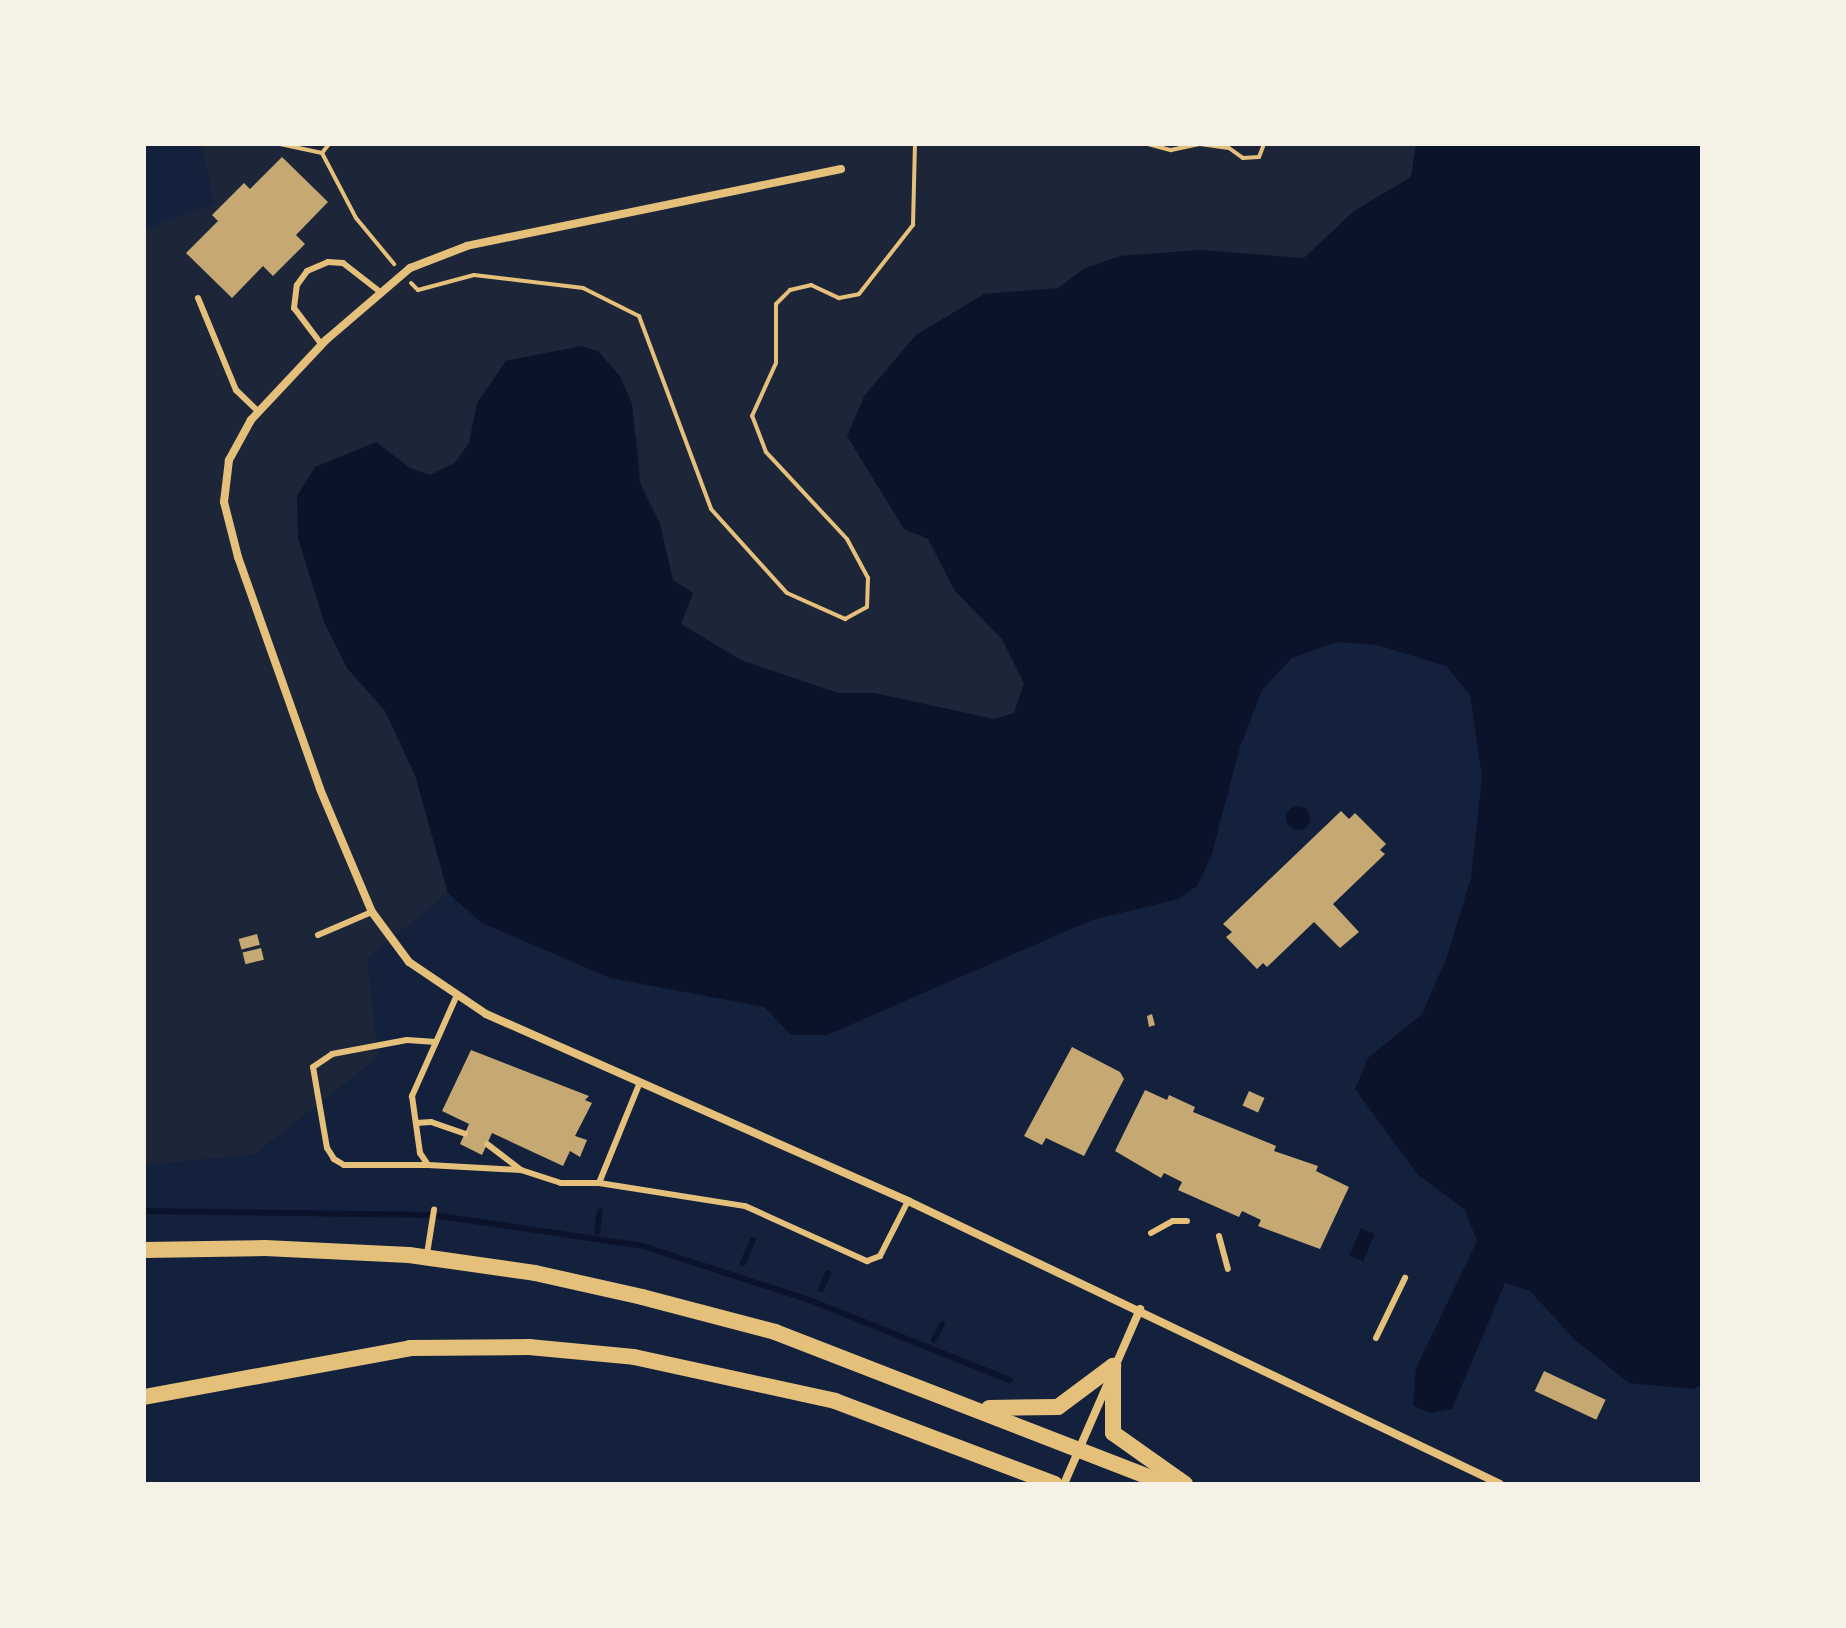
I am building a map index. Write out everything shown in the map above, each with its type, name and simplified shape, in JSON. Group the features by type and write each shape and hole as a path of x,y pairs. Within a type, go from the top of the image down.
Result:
{"main road":[{"path":"144,1250 265,1248 427,1258 535,1273 696,1309 775,1332 1166,1484"},
{"path":"144,1397 410,1348 529,1347 634,1357 758,1380 835,1401 1055,1484"},
{"path":"977,1408 1058,1407 1113,1366"},
{"path":"1113,1366 1113,1433 1185,1484"},
{"path":"1000,1463 1018,1484"}],"street":[{"path":"841,169 467,246 402,274 379,291 322,345 259,412 229,460 224,502 238,557 315,775 372,912 409,962 486,1014 908,1201 1140,1309 1500,1484"},
{"path":"1064,1484 1077,1448 1140,1309"}],"lane":[{"path":"322,345 294,308 297,285 307,271 328,262 343,263 379,291"},
{"path":"198,298 236,390 259,412"},
{"path":"318,935 372,912"},
{"path":"428,1165 420,1153 412,1096 457,995"},
{"path":"436,1042 407,1040 332,1054 313,1067 327,1148 334,1159 344,1165 521,1170 561,1183 599,1183 745,1206 867,1261 880,1256 908,1201"},
{"path":"599,1183 640,1082"},
{"path":"416,1123 431,1122 465,1134"},
{"path":"487,1144 521,1170"},
{"path":"427,1258 434,1210"},
{"path":"1151,1233 1173,1221 1187,1221"},
{"path":"1219,1236 1228,1269"},
{"path":"1376,1338 1405,1278"}],"path":[{"path":"280,144 322,153"},
{"path":"322,153 329,144"},
{"path":"322,153 356,218 418,290 474,275 583,288 639,316 711,509 787,593 845,619 867,607 868,578 847,539 766,452 752,416 776,363 776,304 790,290 811,285 839,298 859,294 913,225 915,144"},
{"path":"1148,144 1171,150 1200,144 1229,148 1243,158 1259,157 1264,144"}],"shaded area":[{"path":"202,144 1416,144 1411,177 1354,211 1304,258 1172,253 1085,268 1058,288 984,294 865,395 847,436 904,529 928,539 955,591 1002,639 1024,683 1014,713 994,719 874,693 838,693 741,660 681,624 660,524 640,482 639,439 582,346 506,361 477,403 469,443 455,463 430,475 410,468 376,443 298,538 324,622 347,668 385,711 415,775 448,893 367,958 378,1057 255,1154 144,1165 144,229 214,204"},
{"path":"1416,144 1702,144 1702,1385 1692,1389 1629,1383 1574,1339 1530,1291 1505,1283 1452,1409 1432,1413 1413,1406 1416,1368 1477,1241 1465,1210 1418,1175 1355,1089 1368,1058 1422,1014 1446,959 1471,878 1482,776 1470,695 1446,666 1377,645 1337,642 1292,658 1262,690 1240,747 1211,857 1197,886 1179,899 1092,920 827,1035 791,1035 764,1007 610,978 482,923 448,893 415,775 385,711 347,668 324,622 298,538 297,496 315,467 376,442 410,468 430,475 455,463 469,443 477,403 506,361 582,346 598,351 620,376 632,404 640,483 660,524 673,580 693,593 681,624 741,660 838,693 874,693 994,719 1014,713 1024,683 1002,639 955,591 928,539 904,529 847,436 865,395 916,335 984,294 1058,288 1085,268 1120,256 1199,250 1304,258 1354,211 1411,177"},
{"path":"1298,806 1309,813 1310,818 1303,829 1298,830 1287,823 1286,818 1293,807"},
{"path":"1361,1228 1375,1234 1363,1261 1349,1256"}],"building":[{"path":"282,157 328,202 296,235 305,244 273,276 263,266 232,298 186,253 218,221 212,215 244,183 250,189"},
{"path":"1341,811 1349,819 1355,813 1386,844 1380,850 1385,854 1333,904 1359,932 1340,948 1314,922 1267,967 1263,963 1257,969 1226,937 1232,932 1223,924"},
{"path":"257,934 260,945 241,950 239,939"},
{"path":"261,948 264,960 245,964 243,953"},
{"path":"1152,1014 1155,1025 1149,1027 1147,1016"},
{"path":"1072,1047 1120,1072 1124,1079 1084,1156 1046,1138 1042,1145 1024,1136"},
{"path":"471,1050 589,1096 585,1100 592,1103 575,1136 587,1140 580,1157 570,1151 563,1166 492,1133 482,1155 460,1144 469,1124 442,1111"},
{"path":"1145,1090 1167,1100 1169,1095 1195,1107 1193,1112 1276,1146 1274,1151 1318,1166 1316,1171 1349,1187 1320,1249 1258,1226 1261,1220 1242,1211 1239,1217 1178,1190 1182,1182 1164,1173 1161,1178 1115,1151"},
{"path":"1249,1091 1265,1098 1258,1113 1242,1106"},
{"path":"1544,1371 1606,1400 1596,1420 1535,1391"}],"waterway":[{"path":"144,1211 433,1215 643,1246 812,1301 1010,1380"},
{"path":"597,1232 600,1211"},
{"path":"743,1263 753,1240"},
{"path":"821,1289 828,1273"},
{"path":"934,1340 942,1324"}]}
